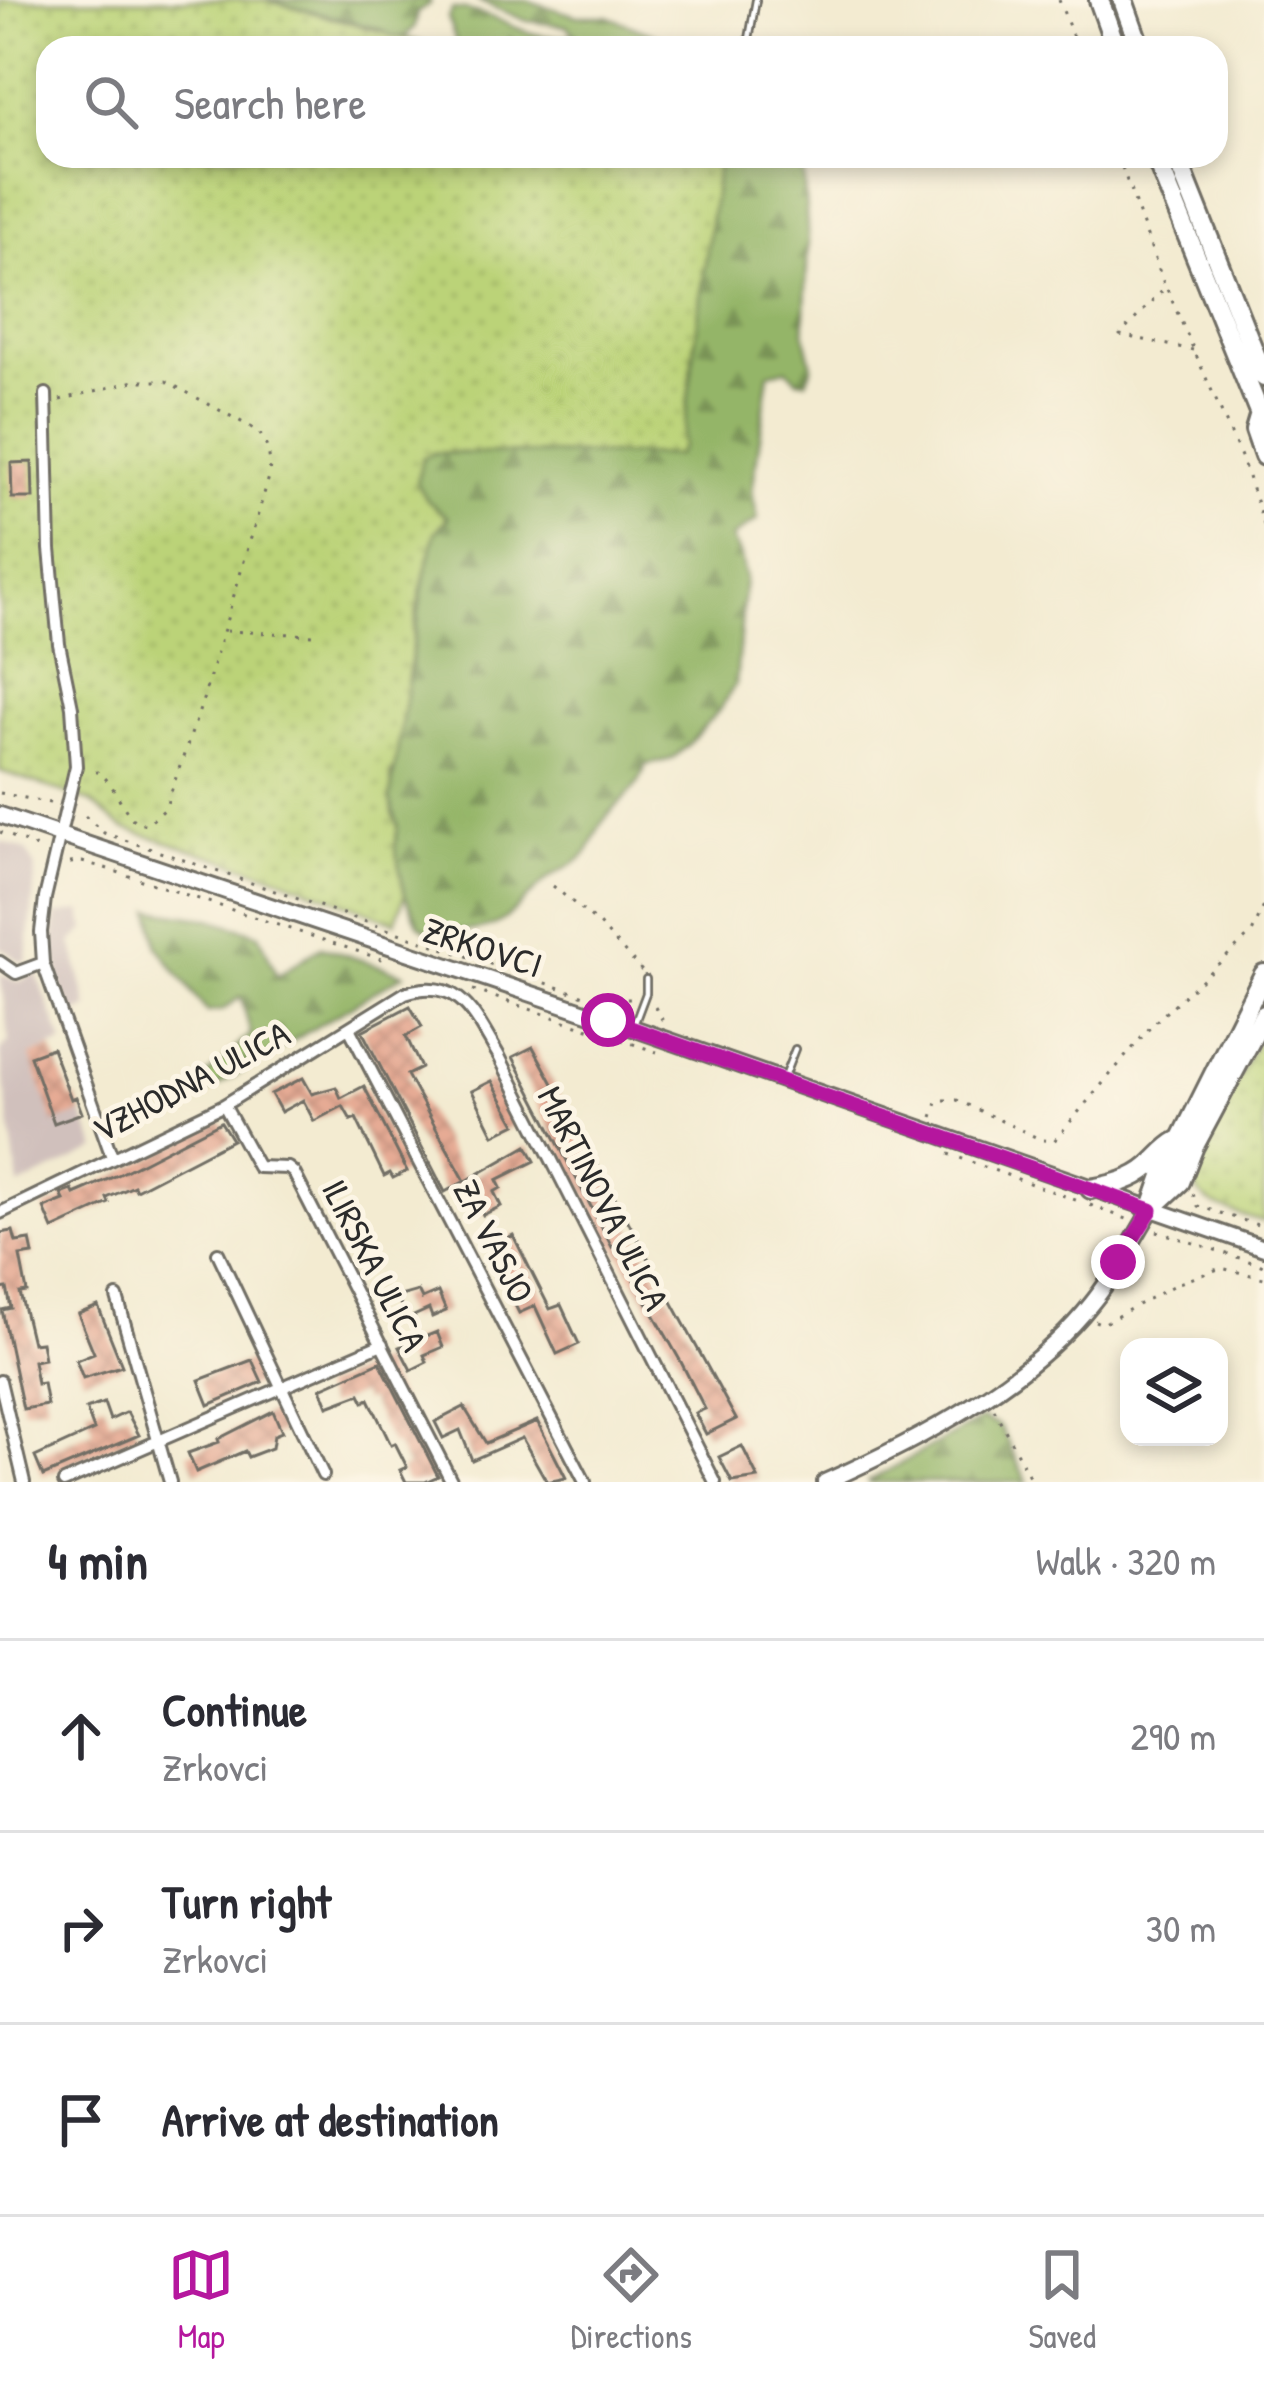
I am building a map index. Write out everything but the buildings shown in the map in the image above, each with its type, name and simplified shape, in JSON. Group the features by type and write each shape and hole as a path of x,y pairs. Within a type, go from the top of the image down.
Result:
{"highway":[{"path":"1099,0 1112,36"},
{"path":"1123,0 1136,36"},
{"path":"1160,168 1262,418 1255,430 1264,456"},
{"path":"1181,168 1264,377"},
{"path":"1151,1210 1264,974"},
{"path":"1151,1210 1180,1182 1194,1146 1264,1016"},
{"path":"1091,1189 1118,1184 1145,1170 1166,1147 1182,1138"}],"street":[{"path":"46,399 50,549 76,766 42,914 44,963 112,1157"},
{"name":"ZRKOVCI","path":"0,815 1264,1248"},
{"path":"0,962 16,973 44,963"},
{"name":"MARTINOVA ULICA","path":"405,993 424,987 445,991 465,1001 476,1017 716,1482"},
{"name":"VZHODNA ULICA","path":"0,1213 224,1106 405,993"},
{"name":"ZA VASJO","path":"349,1028 585,1482"},
{"name":"ILIRSKA ULICA","path":"224,1106 257,1167 288,1168 294,1173 452,1482"},
{"path":"825,1482 920,1438 986,1396 1083,1314 1151,1210"},
{"path":"218,1253 323,1475"},
{"path":"116,1297 170,1482"},
{"path":"64,1482 382,1344"},
{"path":"0,1381 24,1482"}],"lane":[{"path":"750,36 756,0"},
{"path":"632,1028 646,993 646,979"},
{"path":"782,1083 795,1049"}],"path":[{"path":"1059,0 1072,36"},
{"path":"1122,168 1166,287 1242,459 1264,525"},
{"path":"1166,287 1120,334 1193,350"},
{"path":"46,399 134,380 166,380 258,431 268,445 269,477 172,788 157,819 138,824 120,806 99,770 76,766"},
{"path":"223,630 314,634"},
{"path":"0,793 50,803"},
{"path":"86,816 104,833 596,1000 631,999"},
{"path":"0,832 33,844 40,855"},
{"path":"70,863 102,867 396,964"},
{"path":"553,886 599,924 640,966 646,979"},
{"path":"927,1133 938,1100 945,1098 1054,1141 1153,1024 1252,933 1264,906"},
{"path":"458,985 656,1052"},
{"path":"943,1152 1115,1214"},
{"path":"1189,1184 1198,1205 1264,1227"},
{"path":"1172,1235 1264,1266"},
{"path":"1083,1314 1103,1324 1176,1284 1221,1268 1264,1278"},
{"path":"986,1396 1032,1482"}],"shaded area":[{"path":"0,841 26,850 36,868 27,960 21,962 0,947"},
{"path":"82,911 85,930 72,942 88,1008 73,1014 61,988 54,946 56,915"},
{"path":"36,972 63,1043 30,1056 54,1122 82,1113 97,1149 19,1186 0,1052 9,1041 0,974 19,982"}],"green space":[{"path":"0,0 266,0 398,36 36,36 36,168 717,168 682,447 677,455 434,453 428,501 448,516 427,564 399,760 391,774 405,895 395,922 279,877 122,828 91,802 0,771"},
{"path":"266,0 430,0 417,12 415,26 406,36"},
{"path":"476,0 526,0 577,16 607,16 658,36 564,36 575,34 567,26 527,21"},
{"path":"452,9 468,10 543,36 454,36 448,17"},
{"path":"717,168 803,168 808,240 804,332 812,366 806,381 787,369 769,373 752,492 758,519 731,538 745,578 736,683 686,747 672,759 645,765 639,782 601,824 579,860 548,878 494,925 428,931 419,925 405,895 395,847 398,826 390,799 422,590 435,533 448,517 428,501 417,483 422,458 434,453 677,455 682,447"},
{"path":"151,910 210,919 259,934 277,976 321,947 404,974 192,1101 191,1090 251,1034 241,997 222,1010 207,1012 158,947"},
{"path":"1264,1028 1264,1222 1207,1201 1193,1184 1191,1172"},
{"path":"982,1419 1000,1426 1027,1482 867,1482"}],"route":[{"path":"608,1020 1151,1210 1118,1262"}]}
